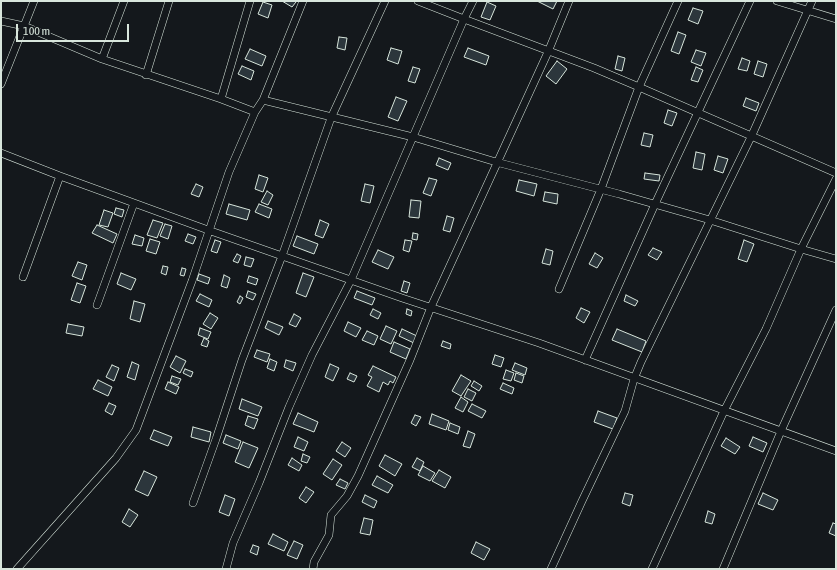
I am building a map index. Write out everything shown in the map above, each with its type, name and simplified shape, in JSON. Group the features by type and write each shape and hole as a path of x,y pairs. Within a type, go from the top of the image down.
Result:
{"street":[{"path":"1,84 34,1"},
{"path":"102,60 124,1"},
{"path":"146,75 169,1"},
{"path":"221,99 250,1"},
{"path":"17,569 116,458 136,430 192,280 208,230 230,172 255,112 263,100 303,1"},
{"path":"193,503 242,360 282,256 331,118 386,1"},
{"path":"418,1 548,52 594,68 752,135 836,173"},
{"path":"226,569 233,543 289,407 312,355 350,280 473,1"},
{"path":"312,569 314,562 329,535 331,515 347,496 358,476 410,360 431,307 496,162 548,52 569,1"},
{"path":"559,289 601,189 639,87 678,1"},
{"path":"585,360 655,204 750,1"},
{"path":"777,1 836,19"},
{"path":"551,569 625,411 634,379 752,135 812,1"},
{"path":"1,21 24,26 102,60 221,99 255,112"},
{"path":"263,100 413,138 496,162 601,189 710,220 836,259"},
{"path":"1,153 208,230 402,298 538,343 836,451"},
{"path":"23,277 60,176"},
{"path":"652,569 724,411 766,329 801,249 836,179"},
{"path":"97,306 134,203"},
{"path":"723,569 836,310"}],"building":[{"path":"282,1 295,1 296,2 292,7"},
{"path":"537,1 557,1 553,9"},
{"path":"263,2 272,5 268,18 258,14"},
{"path":"487,2 496,6 490,20 481,17"},
{"path":"693,8 703,11 698,24 688,20"},
{"path":"678,32 686,35 679,54 671,51"},
{"path":"339,37 347,38 345,50 337,48"},
{"path":"391,48 402,51 398,64 387,60"},
{"path":"468,48 489,56 486,65 464,57"},
{"path":"250,49 266,56 262,66 245,59"},
{"path":"696,50 706,53 701,66 691,62"},
{"path":"618,56 625,58 622,71 615,69"},
{"path":"742,58 750,61 747,71 738,69"},
{"path":"557,61 567,69 556,84 546,76"},
{"path":"758,61 767,64 763,77 754,74"},
{"path":"242,66 254,71 251,80 238,74"},
{"path":"413,67 420,69 415,83 408,81"},
{"path":"696,67 703,70 698,82 691,80"},
{"path":"396,97 407,101 398,121 388,117"},
{"path":"746,98 759,103 756,111 743,106"},
{"path":"668,110 677,113 672,126 664,123"},
{"path":"644,133 653,135 650,147 641,145"},
{"path":"696,152 705,154 702,170 693,168"},
{"path":"718,156 728,159 723,173 714,170"},
{"path":"439,158 451,163 448,170 436,165"},
{"path":"645,173 660,175 659,181 644,179"},
{"path":"259,175 268,178 263,192 255,189"},
{"path":"429,178 437,180 431,196 423,193"},
{"path":"519,180 537,184 534,196 516,191"},
{"path":"196,184 203,187 199,197 191,194"},
{"path":"365,184 374,186 370,203 361,201"},
{"path":"267,191 273,195 268,205 261,202"},
{"path":"545,192 558,194 557,204 543,201"},
{"path":"411,200 421,201 419,218 409,217"},
{"path":"229,204 250,210 247,220 226,214"},
{"path":"259,204 272,209 269,218 255,212"},
{"path":"116,208 124,210 122,217 114,214"},
{"path":"104,210 113,213 108,227 99,225"},
{"path":"447,216 454,218 450,232 443,230"},
{"path":"153,220 163,223 157,238 147,235"},
{"path":"320,220 329,224 323,238 315,235"},
{"path":"165,224 172,226 168,239 160,236"},
{"path":"97,225 117,234 113,243 92,233"},
{"path":"413,233 418,234 417,240 412,239"},
{"path":"188,234 196,237 193,244 185,241"},
{"path":"135,235 144,238 142,246 132,244"},
{"path":"297,236 318,244 314,254 293,246"},
{"path":"150,239 160,242 156,254 146,251"},
{"path":"215,240 221,242 217,253 211,251"},
{"path":"405,240 412,241 409,252 403,250"},
{"path":"744,240 754,244 747,262 738,259"},
{"path":"653,248 662,252 657,260 648,255"},
{"path":"546,249 553,251 550,265 542,263"},
{"path":"378,250 394,257 388,269 372,262"},
{"path":"595,253 603,258 597,268 589,264"},
{"path":"237,254 241,256 238,263 233,261"},
{"path":"246,257 254,259 251,267 244,265"},
{"path":"78,262 87,265 82,280 72,276"},
{"path":"163,266 168,267 166,275 161,273"},
{"path":"182,268 186,269 184,276 180,275"},
{"path":"121,273 136,279 131,290 117,284"},
{"path":"303,273 314,277 306,297 296,293"},
{"path":"199,274 210,278 208,284 197,280"},
{"path":"224,275 230,278 227,288 221,286"},
{"path":"249,276 258,279 256,285 247,282"},
{"path":"404,281 410,283 407,293 401,291"},
{"path":"77,283 86,286 80,303 71,300"},
{"path":"248,291 256,294 253,300 246,297"},
{"path":"357,291 375,298 372,305 354,298"},
{"path":"200,294 212,300 209,307 196,301"},
{"path":"626,295 638,301 635,306 624,301"},
{"path":"240,296 243,298 240,304 237,302"},
{"path":"134,301 145,304 140,322 130,319"},
{"path":"581,308 590,312 584,323 576,318"},
{"path":"373,309 381,313 378,319 370,315"},
{"path":"407,309 412,311 411,316 406,314"},
{"path":"210,313 218,318 211,329 203,324"},
{"path":"294,314 301,318 296,327 289,324"},
{"path":"268,321 283,327 279,335 265,328"},
{"path":"348,322 361,328 356,337 344,331"},
{"path":"68,324 84,327 82,336 66,333"},
{"path":"386,326 397,331 391,344 380,339"},
{"path":"200,328 211,332 208,339 198,335"},
{"path":"402,329 417,336 414,343 399,336"},
{"path":"617,329 646,341 642,352 612,340"},
{"path":"367,331 378,336 374,345 362,340"},
{"path":"204,338 209,341 207,347 201,345"},
{"path":"443,341 451,344 450,349 441,346"},
{"path":"394,342 410,349 406,359 390,352"},
{"path":"257,350 270,354 267,362 254,357"},
{"path":"495,355 504,358 501,367 492,364"},
{"path":"176,356 186,361 180,373 170,367"},
{"path":"270,359 277,362 274,371 267,368"},
{"path":"286,360 296,363 293,371 284,367"},
{"path":"132,362 139,365 135,380 127,377"},
{"path":"515,363 527,368 525,375 512,370"},
{"path":"330,364 339,368 333,381 325,377"},
{"path":"112,365 119,368 114,381 106,377"},
{"path":"373,366 396,377 393,383 390,381 388,385 383,382 379,392 367,386 372,377 368,375"},
{"path":"185,369 193,372 191,377 183,373"},
{"path":"506,370 514,373 511,381 503,379"},
{"path":"350,373 357,376 354,382 347,379"},
{"path":"516,373 524,376 522,383 514,380"},
{"path":"461,375 471,381 461,396 452,391"},
{"path":"172,376 181,379 178,385 170,382"},
{"path":"98,380 112,387 108,396 93,389"},
{"path":"474,381 482,386 479,391 471,386"},
{"path":"168,382 179,387 176,394 165,389"},
{"path":"503,383 514,388 512,394 500,389"},
{"path":"468,389 476,393 472,401 464,397"},
{"path":"461,397 468,402 463,412 455,408"},
{"path":"242,399 262,407 258,416 239,409"},
{"path":"109,403 116,406 112,415 105,411"},
{"path":"472,404 486,411 482,418 468,411"},
{"path":"598,411 617,418 613,429 594,422"},
{"path":"298,413 318,422 314,432 293,424"},
{"path":"432,414 449,421 446,430 429,424"},
{"path":"415,415 421,417 416,426 411,423"},
{"path":"248,416 258,419 254,429 245,425"},
{"path":"450,423 460,427 458,434 448,430"},
{"path":"193,427 211,432 209,442 191,437"},
{"path":"154,430 172,437 168,446 150,439"},
{"path":"468,431 475,434 470,448 463,446"},
{"path":"226,435 241,441 238,449 223,443"},
{"path":"298,437 308,442 304,451 294,447"},
{"path":"753,437 767,443 763,452 749,446"},
{"path":"726,438 740,447 735,454 721,446"},
{"path":"243,442 258,448 249,468 235,462"},
{"path":"342,442 351,448 345,457 336,451"},
{"path":"303,454 310,457 307,463 301,461"},
{"path":"385,455 402,464 395,476 379,466"},
{"path":"292,458 302,465 299,471 288,465"},
{"path":"417,458 424,462 420,471 412,467"},
{"path":"333,459 342,465 332,480 323,474"},
{"path":"423,466 435,473 430,481 418,475"},
{"path":"439,470 451,477 445,488 432,481"},
{"path":"144,471 157,477 148,496 135,490"},
{"path":"377,476 393,485 388,493 372,485"},
{"path":"340,479 348,483 345,489 336,485"},
{"path":"306,487 314,492 306,503 299,498"},
{"path":"625,493 633,495 630,506 622,503"},
{"path":"763,493 778,500 773,510 758,504"},
{"path":"225,495 235,499 229,516 219,512"},
{"path":"365,495 377,501 374,508 362,502"},
{"path":"129,509 138,515 130,527 122,522"},
{"path":"708,511 715,514 712,524 705,522"},
{"path":"364,518 373,520 370,535 360,533"},
{"path":"833,523 836,524 836,536 829,533"},
{"path":"273,534 288,542 284,551 268,544"},
{"path":"294,541 303,545 297,559 287,555"},
{"path":"476,542 490,549 484,560 471,553"},
{"path":"253,545 259,547 257,555 250,552"}]}
